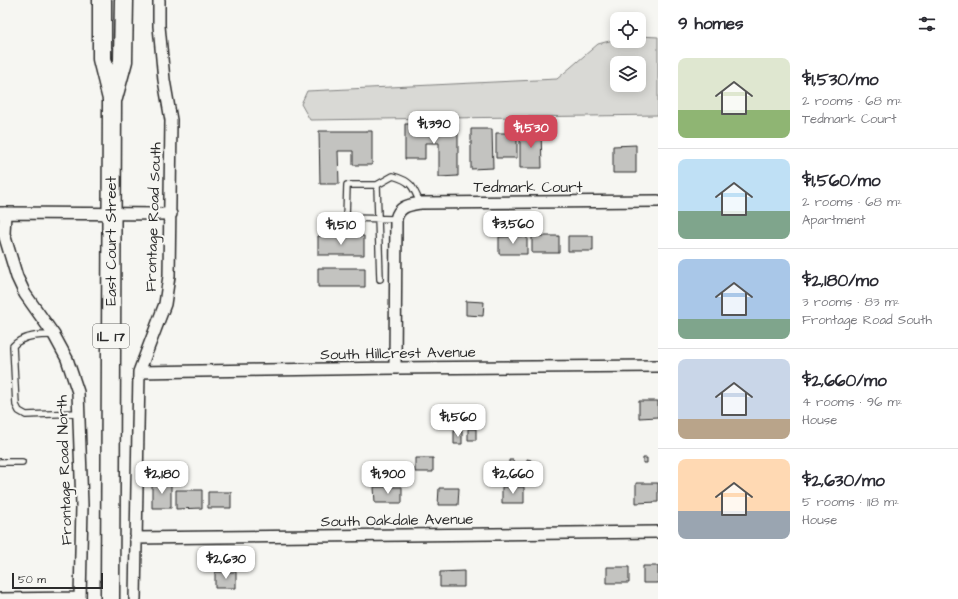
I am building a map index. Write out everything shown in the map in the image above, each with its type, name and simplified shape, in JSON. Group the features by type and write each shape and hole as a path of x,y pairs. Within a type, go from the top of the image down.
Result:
{"highway":[{"name":"IL 17","path":"102,0 102,59 112,99"},
{"name":"IL 17","path":"112,99 123,61 124,0"},
{"name":"East Court Street","path":"110,599 112,99"}],"street":[{"name":"Frontage Road South","path":"135,599 139,372 165,304 169,276 171,214 171,120 164,80 159,26 159,0"},
{"name":"Tedmark Court","path":"398,214 405,206 420,203 658,201"},
{"path":"3,213 171,214"},
{"name":"Frontage Road North","path":"3,213 4,234 17,277 25,294 54,335 67,359 78,392 82,505 80,599"},
{"path":"395,368 398,214"},
{"name":"South Hillcrest Avenue","path":"139,372 658,366"},
{"name":"South Oakdale Avenue","path":"136,538 658,532"},
{"path":"0,599 80,599"}],"lane":[{"path":"398,214 377,218 346,218 347,185 377,185 393,176 402,179 413,186 420,203"},
{"path":"377,185 380,279"},
{"path":"54,335 34,336 18,341 13,346 16,405 19,411 26,415 79,413"},
{"path":"0,462 22,462"}],"shaded area":[{"path":"646,36 658,37 658,115 310,120 301,104 307,91 557,79 598,44 610,41 610,48 646,48"}],"building":[{"path":"405,124 458,124 458,176 439,177 439,143 425,143 425,159 405,159"},
{"path":"471,129 492,129 493,168 471,169"},
{"path":"520,129 541,129 542,168 520,168"},
{"path":"319,131 372,131 372,165 353,165 353,151 338,151 339,184 320,184"},
{"path":"496,133 517,133 517,158 496,158"},
{"path":"636,145 636,173 613,173 613,146"},
{"path":"318,236 364,236 364,255 318,255"},
{"path":"527,236 527,254 499,254 499,237"},
{"path":"532,236 559,236 559,253 532,253"},
{"path":"568,236 593,236 593,251 568,251"},
{"path":"318,268 365,268 365,287 318,287"},
{"path":"466,301 484,302 483,316 466,315"},
{"path":"639,401 658,401 658,417 639,418"},
{"path":"468,429 476,429 476,440 468,440"},
{"path":"454,431 462,431 462,444 454,444"},
{"path":"415,458 433,458 433,472 415,472"},
{"path":"643,458 647,458 647,463 643,463"},
{"path":"527,459 531,460 531,465 527,465"},
{"path":"509,460 513,460 514,466 509,466"},
{"path":"152,482 171,482 171,508 152,508"},
{"path":"636,483 658,483 658,502 636,503"},
{"path":"374,487 402,487 402,503 375,503"},
{"path":"502,487 524,487 524,503 502,503"},
{"path":"439,488 459,488 458,505 438,505"},
{"path":"176,490 202,490 202,508 176,509"},
{"path":"208,492 231,492 231,508 208,508"},
{"path":"643,566 658,566 658,583 643,583"},
{"path":"607,567 629,567 629,583 607,583"},
{"path":"464,571 464,587 440,587 440,572"},
{"path":"215,572 236,572 236,588 215,588"}]}
